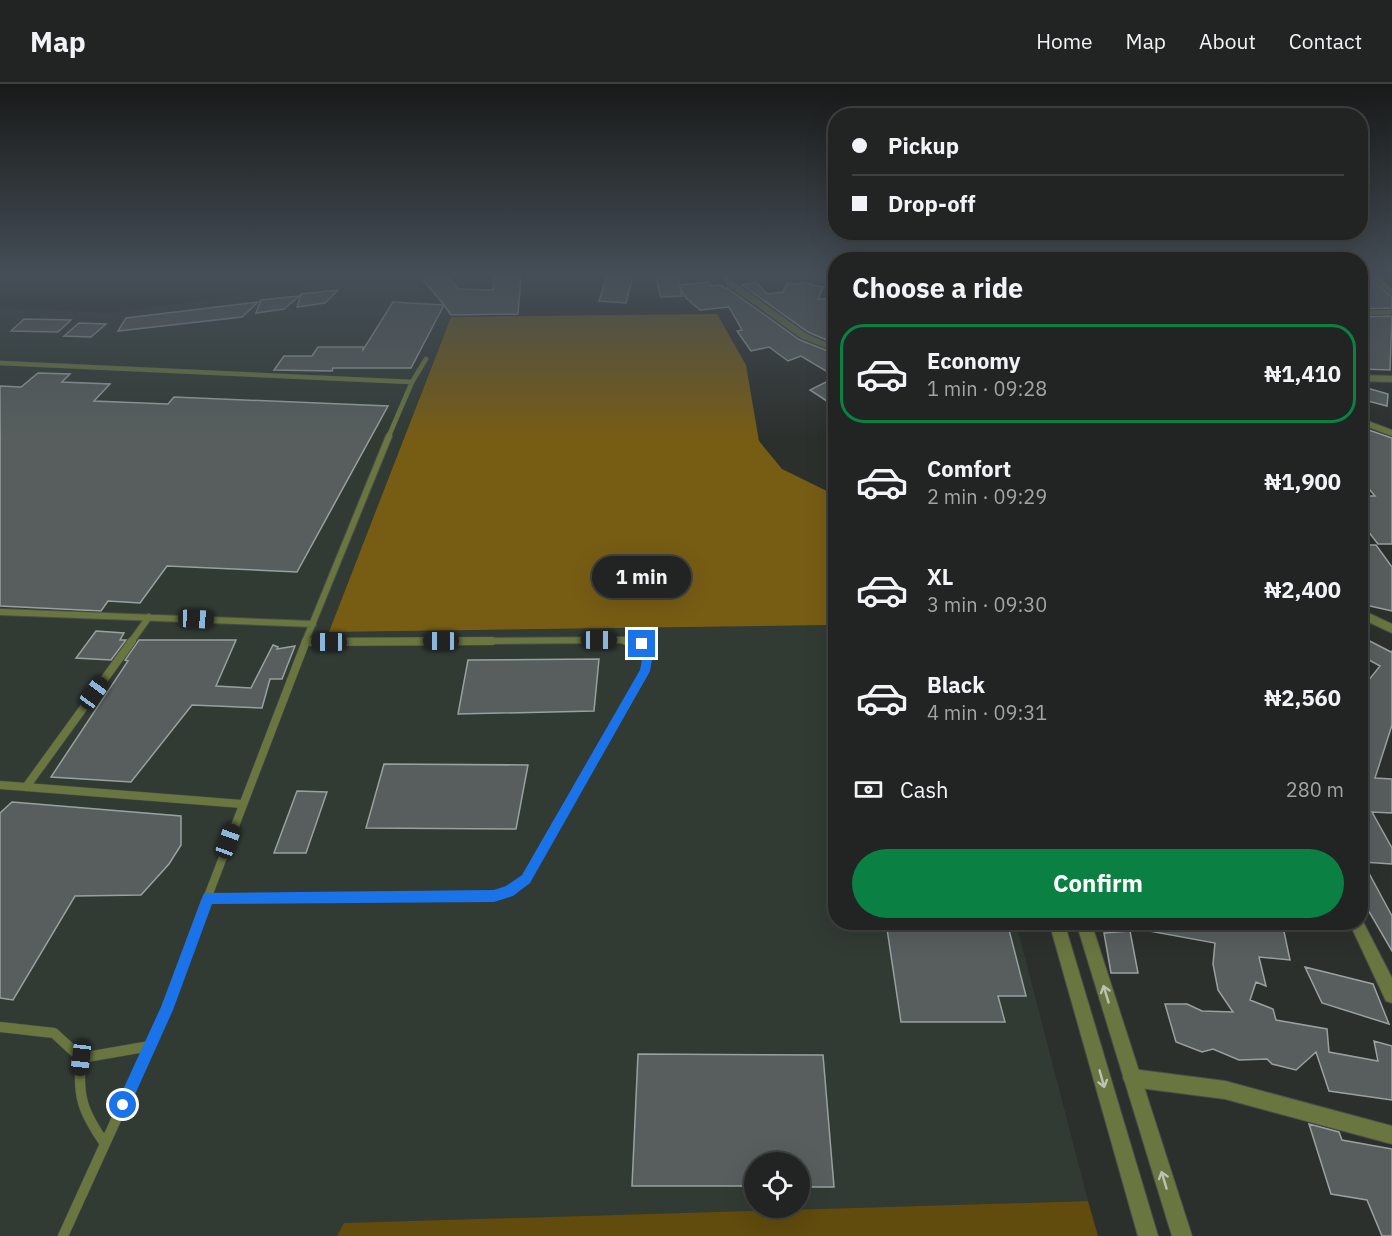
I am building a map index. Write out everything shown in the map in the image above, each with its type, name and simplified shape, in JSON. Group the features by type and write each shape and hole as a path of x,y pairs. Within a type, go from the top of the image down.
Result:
{"street":[{"path":"795,330 828,346"},
{"path":"1368,378 1392,379"},
{"path":"1368,425 1392,433"},
{"path":"1368,617 1392,629"},
{"path":"1058,930 1148,1236"},
{"path":"1086,930 1182,1236"},
{"path":"1360,930 1392,995"},
{"path":"1132,1078 1225,1090 1392,1135"}],"lane":[{"path":"63,1236 166,1010 242,804 358,508 412,382 426,359"},
{"path":"0,363 412,382"},
{"path":"0,612 313,624"},
{"path":"26,787 149,617"},
{"path":"208,898 494,896 509,892 526,879 645,671 648,653 642,644 622,640 306,642"},
{"path":"0,785 242,804"},
{"path":"0,1027 54,1033 81,1058"},
{"path":"81,1058 150,1046"},
{"path":"81,1058 78,1088 83,1112 105,1144"}],"shaded area":[{"path":"0,330 445,330 330,632 828,625 828,930 1018,930 1088,1201 810,1209 810,1152 744,1152 744,1211 345,1223 337,1236 0,1236"},
{"path":"446,330 726,330 746,365 759,441 782,469 828,492 828,625 329,632"},
{"path":"1088,1201 1098,1236 337,1236 344,1223 744,1211 744,1218 810,1218 810,1209"}],"building":[{"path":"12,330 60,330 58,332 11,331"},
{"path":"71,330 99,330 91,337 64,336"},
{"path":"376,330 431,330 411,368 333,368 332,371 274,370 284,356 312,356 318,347 363,347 363,350"},
{"path":"786,330 800,340 828,351 828,372 801,356 788,361 769,347 751,351 737,331"},
{"path":"805,330 828,330 828,341"},
{"path":"1368,330 1391,330 1390,370 1368,369"},
{"path":"38,373 70,374 62,382 110,384 94,401 168,404 174,397 388,406 297,572 167,566 140,603 108,601 101,611 0,606 0,386 21,387"},
{"path":"828,381 828,402 810,390"},
{"path":"1368,388 1388,394 1387,406 1368,401"},
{"path":"1368,430 1392,438 1392,544 1378,544 1368,531 1368,496 1375,496 1368,488"},
{"path":"1368,545 1376,545 1392,567 1392,611 1368,605"},
{"path":"96,631 124,633 120,640 126,640 111,660 76,658"},
{"path":"139,640 236,640 216,686 251,688 273,645 278,647 277,649 295,646 282,679 270,679 262,708 192,705 131,782 51,777 128,661 125,660"},
{"path":"1368,640 1392,651 1392,725 1375,778 1392,779 1392,813 1372,812 1392,848 1392,864 1368,862 1368,681 1380,666 1368,659"},
{"path":"599,659 594,711 458,714 468,660"},
{"path":"384,764 528,765 516,829 366,828"},
{"path":"297,791 327,792 306,853 274,853"},
{"path":"12,802 181,816 181,845 169,864 141,895 75,896 13,1000 0,998 0,813"},
{"path":"1368,871 1392,916 1392,951 1368,910"},
{"path":"887,930 1009,930 1026,996 998,996 1005,1022 901,1022"},
{"path":"1144,930 1284,930 1290,960 1259,957 1266,986 1256,982 1250,1000 1273,1009 1276,1020 1327,1029 1329,1052 1378,1061 1374,1041 1392,1046 1392,1100 1329,1091 1316,1052 1296,1070 1272,1064 1267,1059 1239,1060 1213,1049 1202,1052 1176,1042 1165,1004 1187,1004 1202,1011 1233,1012 1218,990 1213,964 1215,943"},
{"path":"1130,931 1138,973 1111,973 1104,933"},
{"path":"1305,967 1373,984 1389,1024 1322,1003"},
{"path":"638,1054 823,1055 834,1187 810,1187 810,1152 744,1152 744,1186 632,1186"},
{"path":"1309,1124 1339,1132 1342,1140 1392,1149 1392,1236 1382,1236 1367,1200 1331,1194"}],"route":[{"path":"123,1105 166,1010 208,898 494,896 509,892 526,879 645,671 648,653 642,644"}]}
